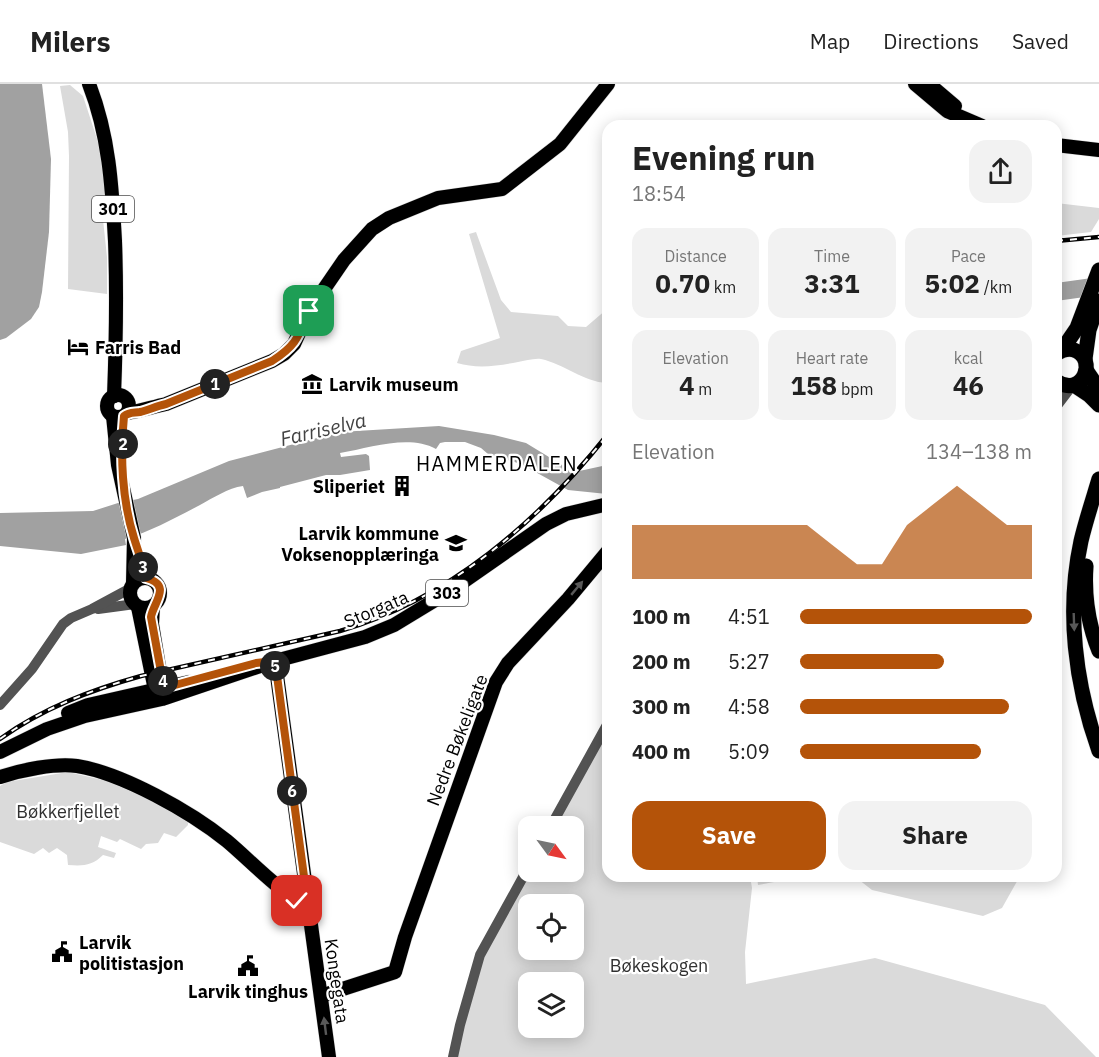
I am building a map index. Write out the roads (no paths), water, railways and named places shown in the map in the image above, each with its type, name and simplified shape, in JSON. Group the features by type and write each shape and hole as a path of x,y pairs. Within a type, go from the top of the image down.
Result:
{"highway":[{"path":"1062,347 1080,320 1099,270"},
{"path":"1062,384 1073,385 1082,380 1099,301"},
{"path":"1062,350 1073,349 1086,358 1099,389"},
{"path":"1073,385 1089,395 1099,405"},
{"path":"1099,478 1081,543 1074,612 1080,685 1099,751"},
{"path":"1099,505 1088,546 1085,576 1089,616 1099,651"}],"main road":[{"name":"301","path":"89,84 103,126 111,172 122,406 118,465 134,538 139,549 137,583 130,597 136,606 160,692"},
{"path":"122,406 143,411 184,397 284,354 294,344 309,311 344,260 364,236 389,218 438,198 502,189 560,144 608,84"},
{"path":"915,84 943,108 956,116 969,120"},
{"path":"929,84 957,108 963,117"},
{"path":"1062,146 1097,152"},
{"name":"Storgata","path":"0,752 46,729 160,692 256,663 275,661 365,637 394,625 450,591 546,524 566,514 602,505"},
{"name":"Nedre Bøkeligate","path":"321,996 395,972 405,937 496,682 508,663 546,624 602,558"},
{"name":"301","path":"137,583 155,581 160,589 159,600 153,606 152,624 160,692"},
{"path":"136,606 147,608 153,606"},
{"name":"Kongegata","path":"275,661 329,1057"},
{"path":"0,777 28,770 77,766 142,789 204,824 273,880 287,895 308,906"}],"street":[{"path":"1062,399 1073,385"},
{"path":"0,705 32,669 63,624 70,618 92,609 137,583"},
{"path":"92,609 136,606"},
{"path":"556,816 602,734"},
{"path":"453,1057 459,1025 480,955 520,882"}],"railway":[{"path":"1062,240 1099,237"},
{"path":"0,739 50,709 104,687 141,676 340,631 380,617 418,599 489,554 552,497 602,441"}],"place":[{"name":"Farris Bad","path":"78,347"},
{"name":"Larvik museum","path":"312,384"},
{"name":"Sliperiet","path":"402,486"},
{"name":"Larvik kommune Voksenopplæringa","path":"456,543"},
{"name":"Larvik politistasjon","path":"62,952"},
{"name":"Larvik tinghus","path":"248,966"}],"district":[{"name":"HAMMERDALEN","path":"497,463"}],"water label":[{"name":"Farriselva","path":"323,429"}],"park label":[{"name":"Bøkkerfjellet","path":"68,811"},
{"name":"Bøkeskogen","path":"659,965"}]}
